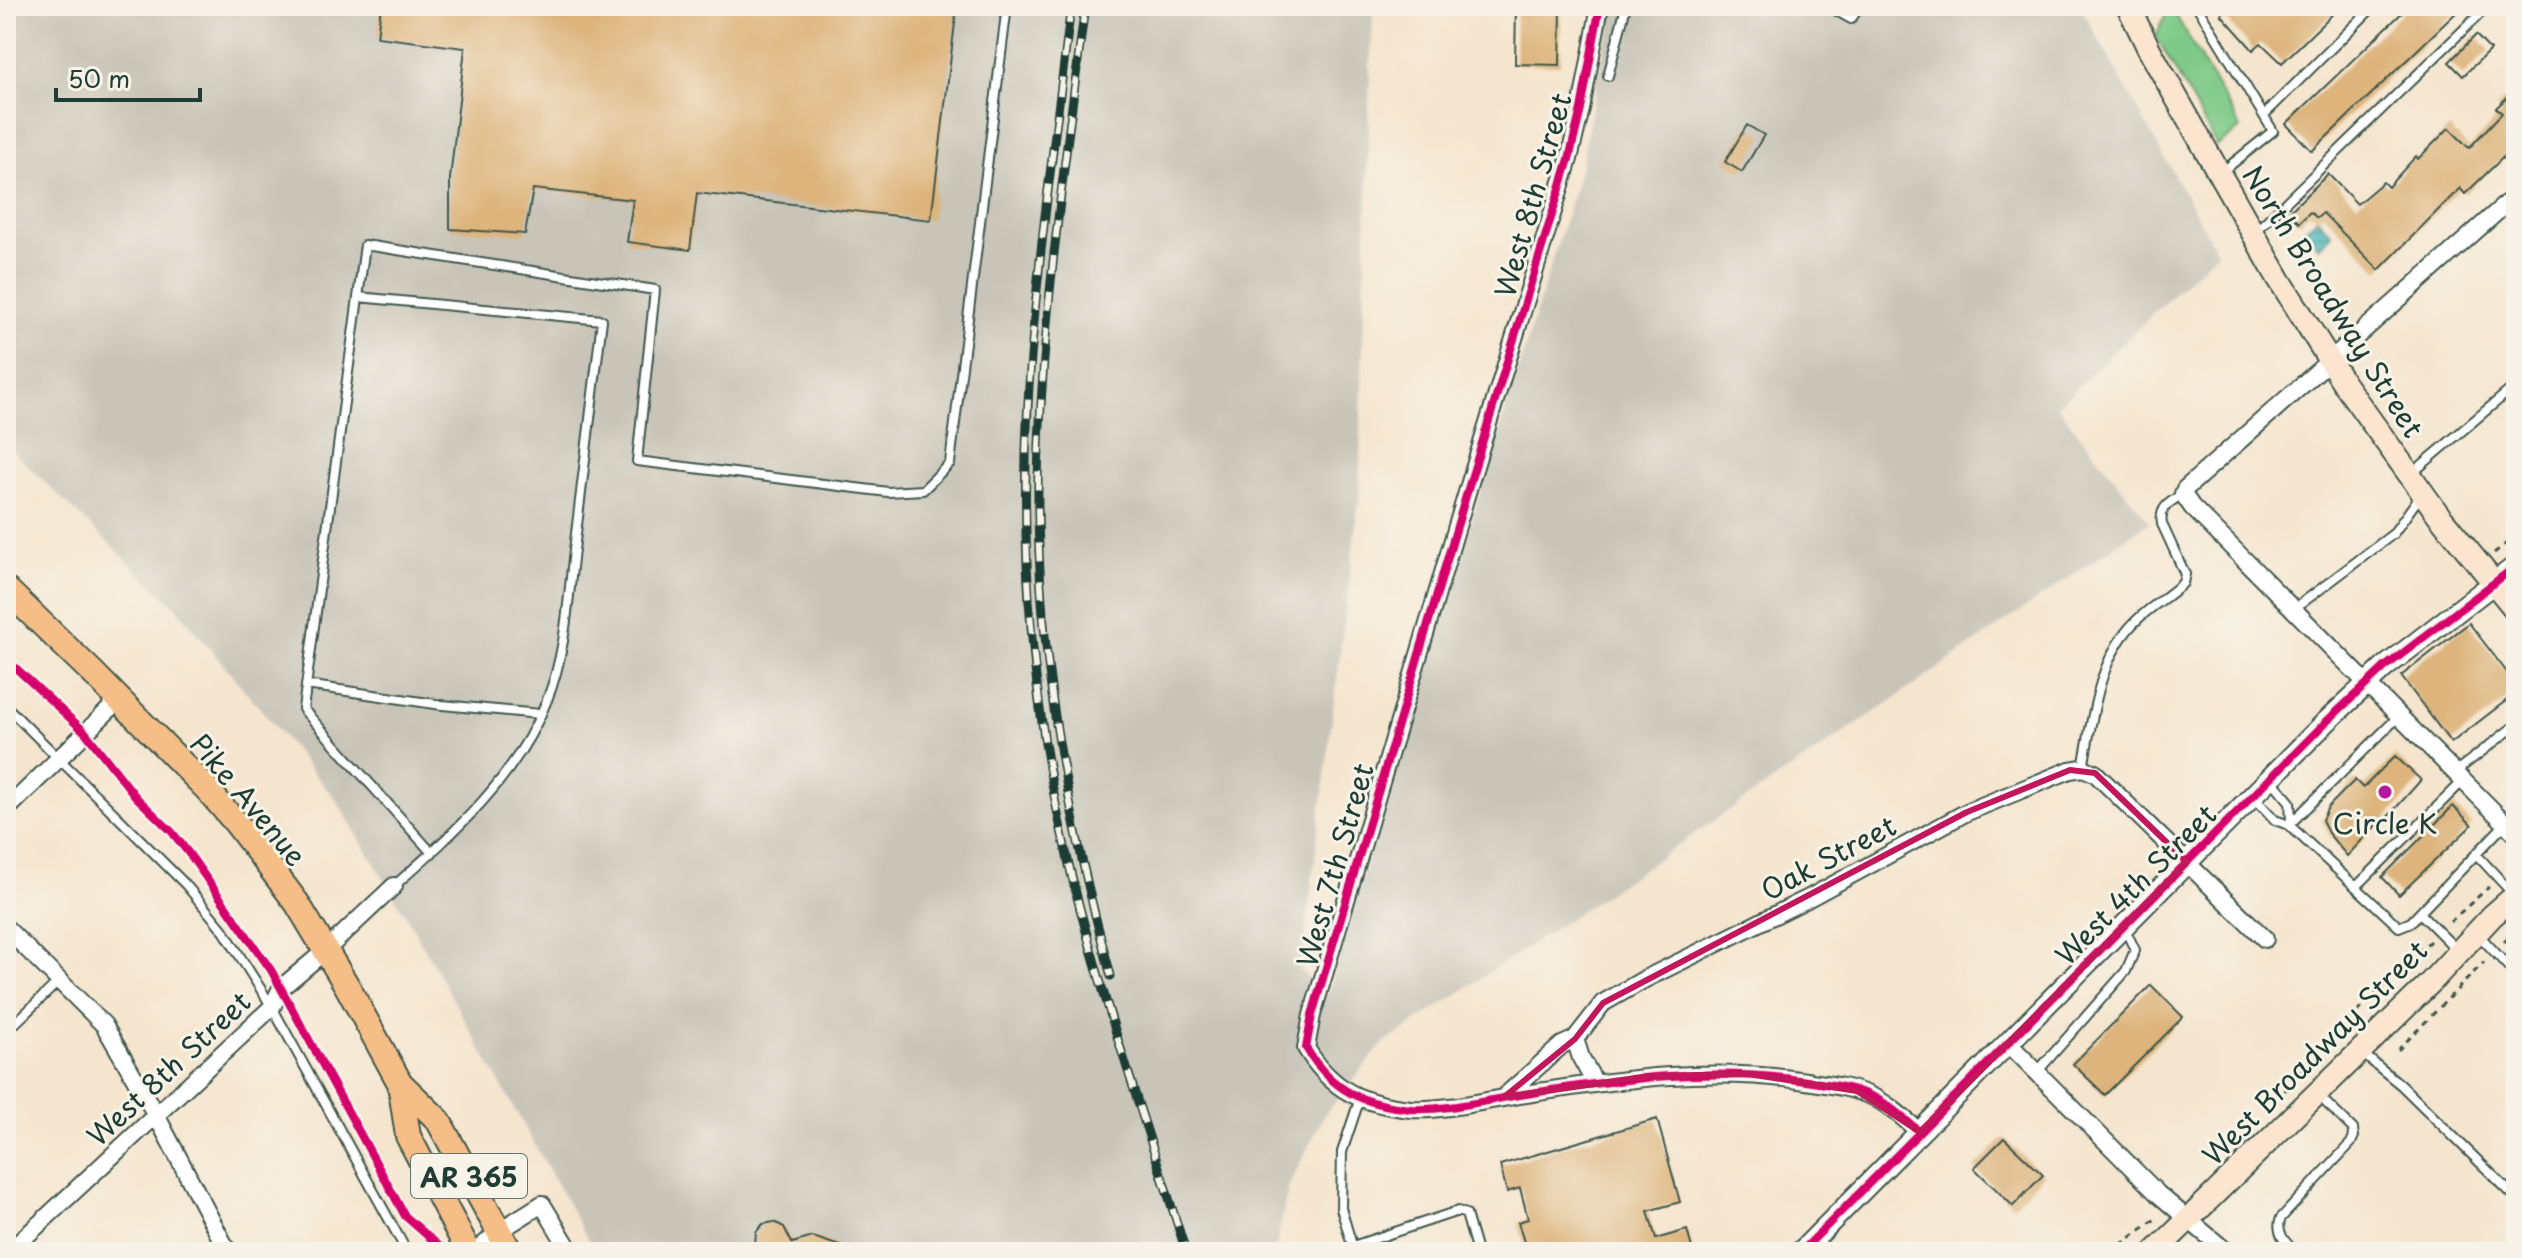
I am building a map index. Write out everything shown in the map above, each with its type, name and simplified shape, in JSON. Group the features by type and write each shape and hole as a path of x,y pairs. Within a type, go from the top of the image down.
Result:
{"main road":[{"name":"North Broadway Street","path":"2134,8 2150,51 2330,360 2416,484 2516,610"},
{"name":"Pike Avenue","path":"6,589 207,789 237,824 297,903 400,1083 438,1120 504,1242"},
{"name":"West Broadway Street","path":"2155,1252 2180,1212 2316,1092 2516,896"},
{"name":"Pike Avenue","path":"400,1083 408,1136 469,1252"}],"street":[{"name":"West 8th Street","path":"1497,394 1569,159 1600,6"},
{"path":"2511,829 2192,507 2183,494 2516,195"},
{"name":"West 7th Street","path":"1497,394 1317,1000 1306,1048 1335,1085 1360,1097 1412,1109 1595,1083"},
{"name":"West 4th Street","path":"1801,1252 2367,683 2516,566"},
{"path":"6,810 119,700"},
{"path":"2083,768 2095,773 2118,794 2265,939"},
{"name":"Oak Street","path":"1504,1097 1562,1045 1575,1039 1603,1003 1645,979 1807,899 1967,812 2020,789 2083,768"},
{"name":"West 8th Street","path":"9,1252 272,1007 281,988 394,886"},
{"path":"6,928 104,1025 156,1115 228,1252"},
{"path":"1575,1039 1581,1058 1595,1083 1700,1073 1785,1077 1872,1096 1920,1132"},
{"path":"2008,1043 2180,1212 2227,1252"},
{"path":"476,1252 504,1242 542,1204 571,1252"}],"lane":[{"path":"432,853 303,709 365,245 655,290 637,461 888,492 923,490 950,463 1007,6"},
{"path":"1608,76 1626,6"},
{"path":"1828,6 1851,19 1860,6"},
{"path":"2197,6 2273,131 2219,173"},
{"path":"2264,115 2374,6"},
{"path":"2254,234 2488,6"},
{"path":"358,297 602,320 567,613 558,665 547,700 515,760 494,790 432,853 394,886"},
{"path":"2294,609 2393,534 2416,484 2516,385"},
{"path":"2083,768 2098,693 2108,662 2138,618 2183,583 2185,574 2161,517 2169,502 2183,494"},
{"path":"306,685 442,705 540,714"},
{"path":"6,706 206,908 272,1007 407,1252"},
{"path":"2289,825 2399,716"},
{"path":"2356,887 2459,777 2516,725"},
{"path":"2270,778 2290,802 2293,817 2289,825"},
{"path":"2253,796 2275,820 2289,825 2399,927 2411,922 2476,854 2511,829"},
{"path":"2476,854 2516,896"},
{"path":"2420,913 2458,951"},
{"path":"2037,1072 2126,971 2135,950 2124,926"},
{"path":"2476,932 2516,975"},
{"path":"6,1032 59,981"},
{"path":"2359,1050 2401,1085 2516,1198"},
{"path":"2295,1252 2280,1233 2278,1225 2281,1218 2351,1143 2354,1136 2353,1129 2316,1092"},
{"path":"1360,1097 1342,1152 1341,1208 1354,1249 1458,1211 1466,1214 1477,1252"}],"path":[{"path":"2268,1110 2320,1049 2498,878"},
{"path":"2398,1050 2516,931"},
{"path":"2111,1252 2180,1212"}],"highlighted area":[{"path":"2070,770 2095,773 2187,862 1920,1132 1857,1091 1749,1074 1650,1076 1504,1097 1575,1039 1603,1003 1645,979 1967,812"}],"shaded area":[{"path":"6,6 1374,6 1359,499 1301,971 1328,995 1387,790 1579,175 1612,6 2080,6 2217,252 2057,406 2149,522 1894,699 1382,1045 1324,1115 1288,1187 1275,1252 595,1252 408,919 337,801 175,606 6,445"}],"green space":[{"path":"2168,10 2175,14 2241,128 2217,146 2156,36"}],"water":[{"path":"2317,218 2332,234 2319,247 2303,232"}],"building":[{"path":"381,6 957,6 931,220 697,193 690,250 627,242 633,200 533,189 525,234 450,229 450,179 465,48 377,37"},
{"path":"1516,6 1561,6 1560,65 1515,64"},
{"path":"2228,6 2341,6 2282,63 2261,43 2253,50 2221,14"},
{"path":"2409,6 2463,6 2312,151 2286,124"},
{"path":"2476,35 2490,50 2463,76 2449,62"},
{"path":"2516,89 2516,145 2465,194 2460,188 2379,270 2323,213 2317,218 2310,212 2299,223 2289,212 2328,174 2357,204 2383,182 2388,187 2416,156 2418,159 2449,128 2469,148 2502,113 2496,108"},
{"path":"1747,125 1764,135 1742,172 1725,162"},
{"path":"2469,623 2516,684 2516,693 2451,743 2401,676"},
{"path":"2395,756 2421,780 2347,856 2328,833 2322,820 2328,807 2355,780 2363,788"},
{"name":"Circle K","path":"2453,806 2472,825 2399,895 2382,877"},
{"path":"2151,985 2183,1017 2105,1095 2073,1064"},
{"path":"1657,1119 1680,1202 1648,1211 1656,1239 1687,1230 1693,1252 1527,1252 1518,1222 1528,1219 1520,1188 1507,1192 1500,1165"},
{"path":"2004,1138 2043,1175 2013,1206 1974,1168"},
{"path":"774,1222 784,1227 792,1243 813,1237 849,1249 848,1252 759,1252 755,1244 756,1232 763,1224"}],"railway":[{"path":"1071,6 1042,243 1029,386 1026,544 1033,649 1056,805 1082,918 1186,1252"},
{"path":"1085,6 1055,243 1044,362 1038,481 1039,544 1042,607 1057,731 1081,854 1111,976"}],"cycle path":[{"path":"1600,6 1569,159 1312,1015 1306,1048 1326,1075 1338,1085 1363,1099 1393,1107 1439,1108 1631,1079 1735,1075 1806,1081 1855,1090 1884,1103 1920,1132"},
{"path":"1801,1252 2326,722 2385,667 2516,566"},
{"path":"6,659 85,732 136,797 172,832 190,855 271,970 405,1216 446,1252"}],"place":[{"name":"Circle K","path":"2385,792"}]}
